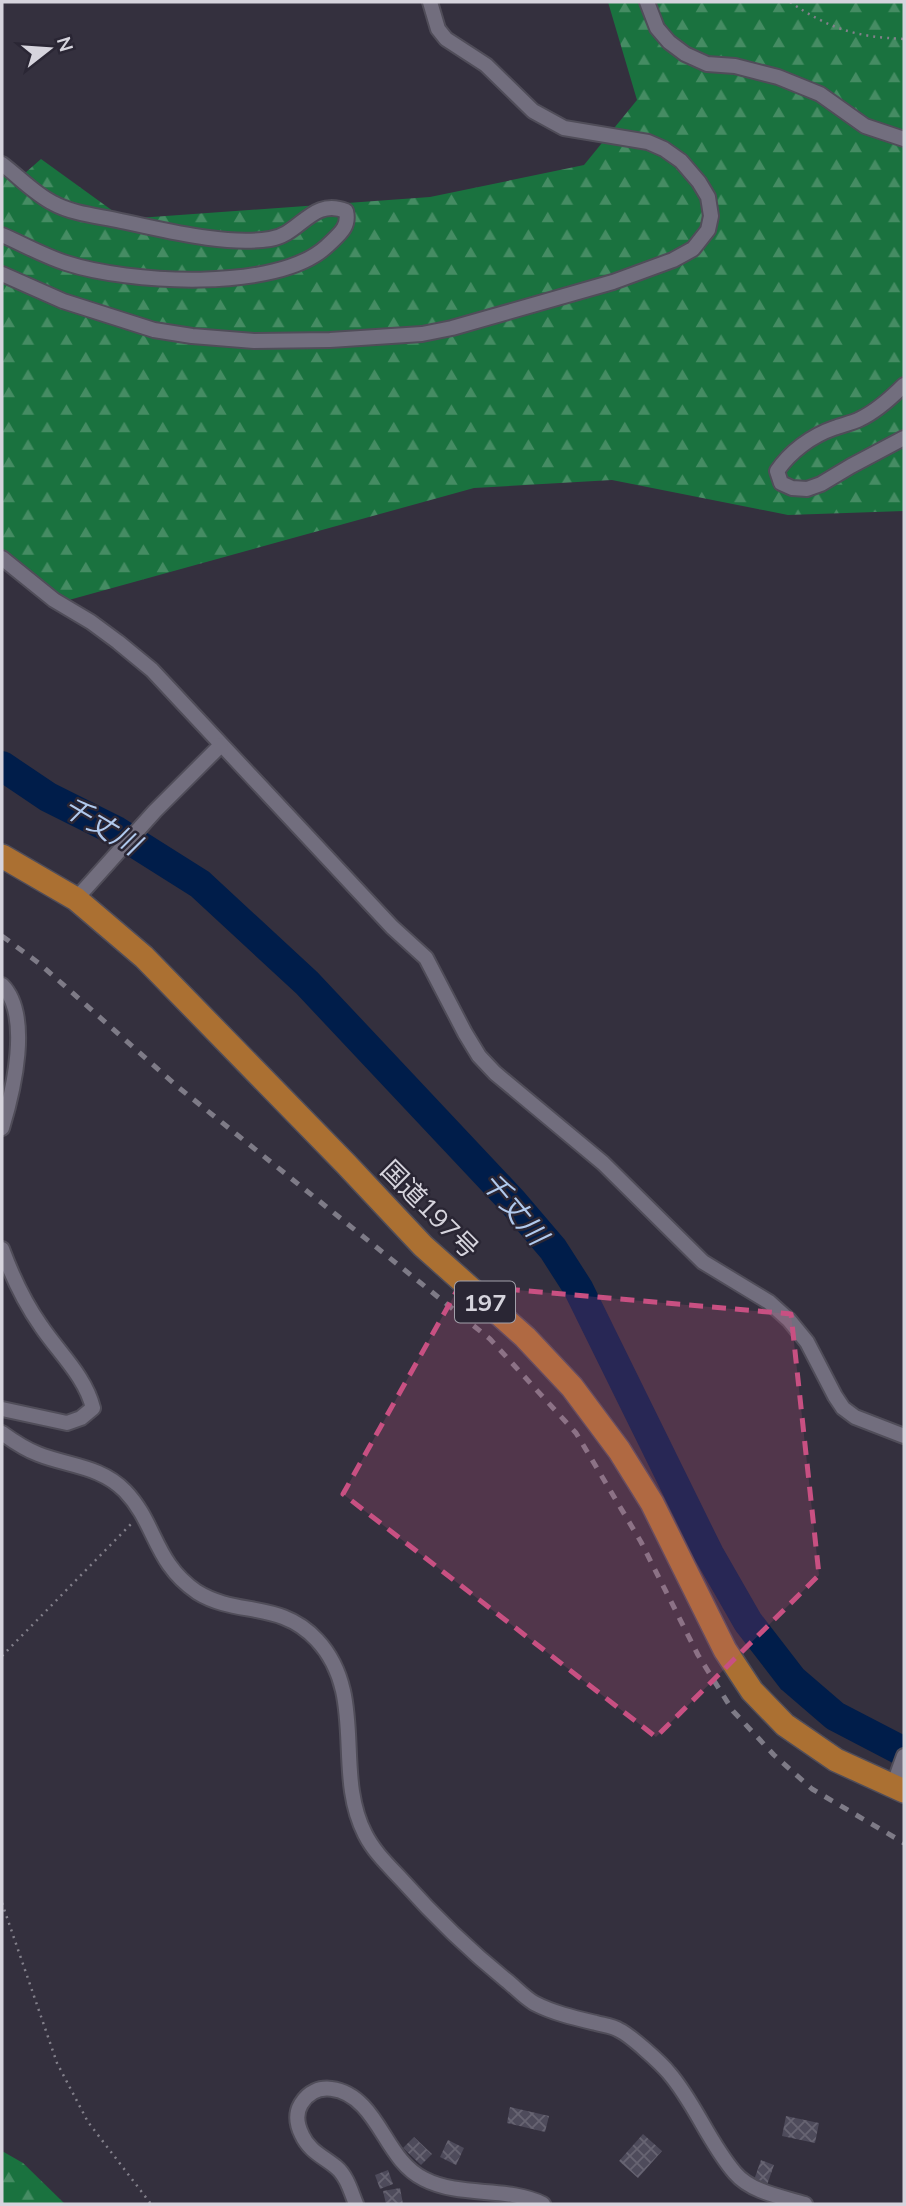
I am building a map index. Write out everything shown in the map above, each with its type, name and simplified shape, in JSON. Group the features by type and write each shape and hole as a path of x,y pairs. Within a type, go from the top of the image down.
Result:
{"highway":[{"name":"国道197号","path":"2,856 76,899 144,957 424,1246 525,1338 572,1387 619,1450 652,1503 725,1650 752,1691 785,1725 836,1760 898,1783"}],"street":[{"path":"2,274 63,301 154,330 254,341 330,340 422,334 452,328 613,282 673,260 693,249 708,230 711,216 708,197 681,162 664,149 648,142 564,128 533,111 486,65 446,39 438,29 430,2"},
{"path":"647,2 657,28 668,42 685,54 707,64 735,66 778,77 820,94 865,126 904,139"},
{"path":"2,164 53,203 78,212 198,236 255,241 273,239 286,234 316,211 335,206 346,211 348,220 345,228 323,249 302,263 264,274 208,279 121,274 67,264 2,234"},
{"path":"904,385 884,405 860,420 831,429 809,440 786,458 777,471 780,483 792,488 807,489 821,484 904,438"},
{"path":"2,558 34,586 91,622 152,670 392,927 426,958 465,1033 479,1056 495,1073 603,1163 703,1262 769,1302 789,1321 807,1342 843,1408 855,1417 904,1436"},
{"path":"76,899 155,811 221,745"},
{"path":"2,985 8,991 19,1032 12,1094 2,1128"},
{"path":"2,1249 15,1282 40,1325 89,1390 93,1408 82,1418 66,1423 2,1409"},
{"path":"2,1433 40,1455 93,1469 112,1480 126,1492 142,1514 162,1556 187,1584 201,1594 224,1603 274,1612 292,1619 308,1631 325,1650 340,1678 347,1700 351,1783 359,1818 376,1852 486,1964 532,2002 558,2013 619,2030 669,2073 736,2175 764,2192 805,2204"},
{"path":"898,1783 904,1756"},
{"path":"356,2204 345,2177 310,2147 302,2135 297,2112 310,2092 323,2088 350,2095 364,2107 396,2154 423,2179 460,2188 511,2193 543,2204"}],"path":[{"path":"790,2 819,22 852,33 876,38 904,39"},
{"path":"2,1656 142,1514"},
{"path":"2,1903 57,2063 88,2123 151,2204"}],"highlighted area":[{"path":"460,1285 791,1314 819,1575 656,1737 343,1494"}],"green space":[{"path":"608,2 904,2 904,511 788,515 612,480 474,488 58,603 2,555 2,176 16,181 41,159 124,219 430,197 584,165 637,100"},
{"path":"2,2151 23,2163 65,2204 2,2204"}],"building":[{"path":"510,2107 549,2116 545,2132 507,2123"},
{"path":"786,2116 819,2123 815,2143 782,2136"},
{"path":"643,2134 662,2151 638,2178 619,2161"},
{"path":"414,2137 432,2154 421,2165 403,2148"},
{"path":"448,2140 464,2148 456,2165 440,2157"},
{"path":"761,2160 774,2165 767,2185 754,2180"},
{"path":"388,2170 393,2184 380,2189 375,2175"},
{"path":"400,2188 403,2204 386,2204 383,2191"}],"waterway":[{"name":"千丈川","path":"2,766 48,797 116,831 200,884 307,983 512,1201 553,1249 578,1288 709,1554 748,1622 792,1679 835,1716 904,1752"}],"railway":[{"path":"2,936 40,964 178,1087 490,1339 576,1433 641,1542 698,1655 733,1711 774,1755 812,1789 904,1843"}]}
